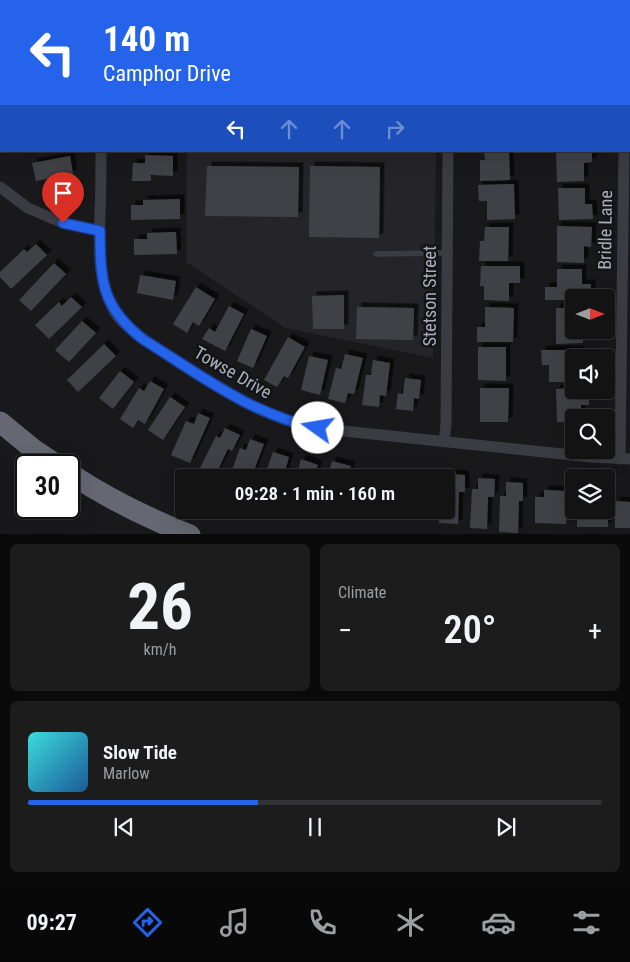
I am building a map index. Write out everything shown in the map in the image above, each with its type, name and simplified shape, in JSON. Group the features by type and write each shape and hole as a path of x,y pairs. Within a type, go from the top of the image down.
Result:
{"highway":[{"path":"0,422 40,454"},
{"path":"80,480 138,513 190,534"}],"street":[{"name":"Towse Drive","path":"101,152 100,231 102,274 105,292 115,312 129,328 144,340 241,400 272,415 302,425 334,430 625,459"},
{"name":"Stetson Street","path":"444,442 446,424 448,152"},
{"name":"Bridle Lane","path":"624,152 625,459"},
{"path":"0,187 28,208 63,223 100,231"}],"lane":[{"path":"376,254 447,253"}],"shaded area":[{"path":"187,152 436,152 433,358 285,328 186,262"}],"building":[{"path":"484,152 509,152 510,180 480,181 480,160 485,160"},
{"path":"556,152 592,152 592,162 584,163 584,181 557,182"},
{"path":"145,155 173,156 173,176 151,175 151,181 132,181 133,163 145,163"},
{"path":"70,156 73,174 36,181 32,163"},
{"path":"207,166 299,167 298,217 205,216"},
{"path":"310,166 380,167 379,238 309,237"},
{"path":"514,184 515,219 487,220 487,201 479,201 478,185"},
{"path":"558,188 585,188 585,204 592,204 593,219 559,220"},
{"path":"180,199 180,219 131,220 131,205 143,205 143,200"},
{"path":"557,226 592,227 591,247 584,246 584,263 557,262"},
{"path":"485,227 509,227 508,261 479,261 480,241 484,241"},
{"path":"176,232 177,254 134,255 134,239 147,239 147,233"},
{"path":"36,244 47,255 11,289 0,277 0,272 24,249 27,252"},
{"path":"54,263 66,274 31,311 19,300"},
{"path":"481,266 520,266 520,283 509,283 509,301 484,300 484,286 480,286"},
{"path":"557,269 582,269 582,284 591,284 591,289 565,289 565,300 545,300 545,287 557,287"},
{"path":"140,275 176,281 173,300 137,293"},
{"path":"196,287 215,299 199,326 193,322 187,333 173,324"},
{"path":"344,295 344,329 313,329 312,296"},
{"path":"71,297 82,307 49,339 35,325 59,302 62,306"},
{"path":"229,306 244,314 225,351 202,339 209,328 215,332"},
{"path":"357,307 414,308 413,340 356,339"},
{"path":"485,307 514,308 513,342 477,342 477,327 485,327"},
{"path":"556,308 565,308 565,339 583,339 583,343 556,344"},
{"path":"82,321 96,333 69,362 55,350"},
{"path":"251,329 267,336 253,368 237,361"},
{"path":"288,337 305,347 288,378 284,376 277,387 264,380"},
{"path":"104,344 116,356 78,392 67,380"},
{"path":"478,347 506,347 506,381 478,380"},
{"path":"541,350 565,350 565,382 549,382 549,365 542,365"},
{"path":"345,354 363,358 354,394 348,393 345,403 328,399 336,368 341,369"},
{"path":"309,356 328,360 320,395 301,390"},
{"path":"373,360 390,363 386,396 380,395 379,407 362,405 366,375 371,375"},
{"path":"120,371 134,382 113,409 99,398"},
{"path":"405,378 421,380 419,399 414,398 413,411 396,409 398,393 403,394"},
{"path":"150,381 164,389 145,424 138,420 133,428 120,419 139,388 144,391"},
{"path":"480,388 509,388 508,422 480,422"},
{"path":"565,388 565,399 589,399 589,405 581,405 581,409 565,409 565,422 557,422 556,389"},
{"path":"170,397 185,407 163,440 148,430"},
{"path":"198,413 210,418 190,463 171,455 186,421 194,424"},
{"path":"225,428 240,435 232,451 228,449 218,469 200,469 216,436 220,438"},
{"path":"250,439 264,444 254,469 232,469 240,448 246,450"},
{"path":"273,452 289,457 286,469 267,469"},
{"path":"301,459 318,465 317,469 298,469"},
{"path":"332,461 351,466 350,469 330,469"},
{"path":"455,474 465,475 465,492 459,492 458,524 439,523 439,519 455,519"},
{"path":"478,478 495,479 494,497 488,497 487,529 470,528 472,489 478,489"},
{"path":"506,482 523,483 523,501 519,501 518,533 499,532 500,496 506,496"},
{"path":"544,490 565,491 566,524 535,523 535,497 544,497"},
{"path":"615,501 630,502 630,528 615,528"},
{"path":"577,519 608,519 608,527 577,527"}],"route":[{"path":"63,223 100,231 100,252 105,292 115,312 129,328 144,340 249,405 302,425 318,428"}]}
